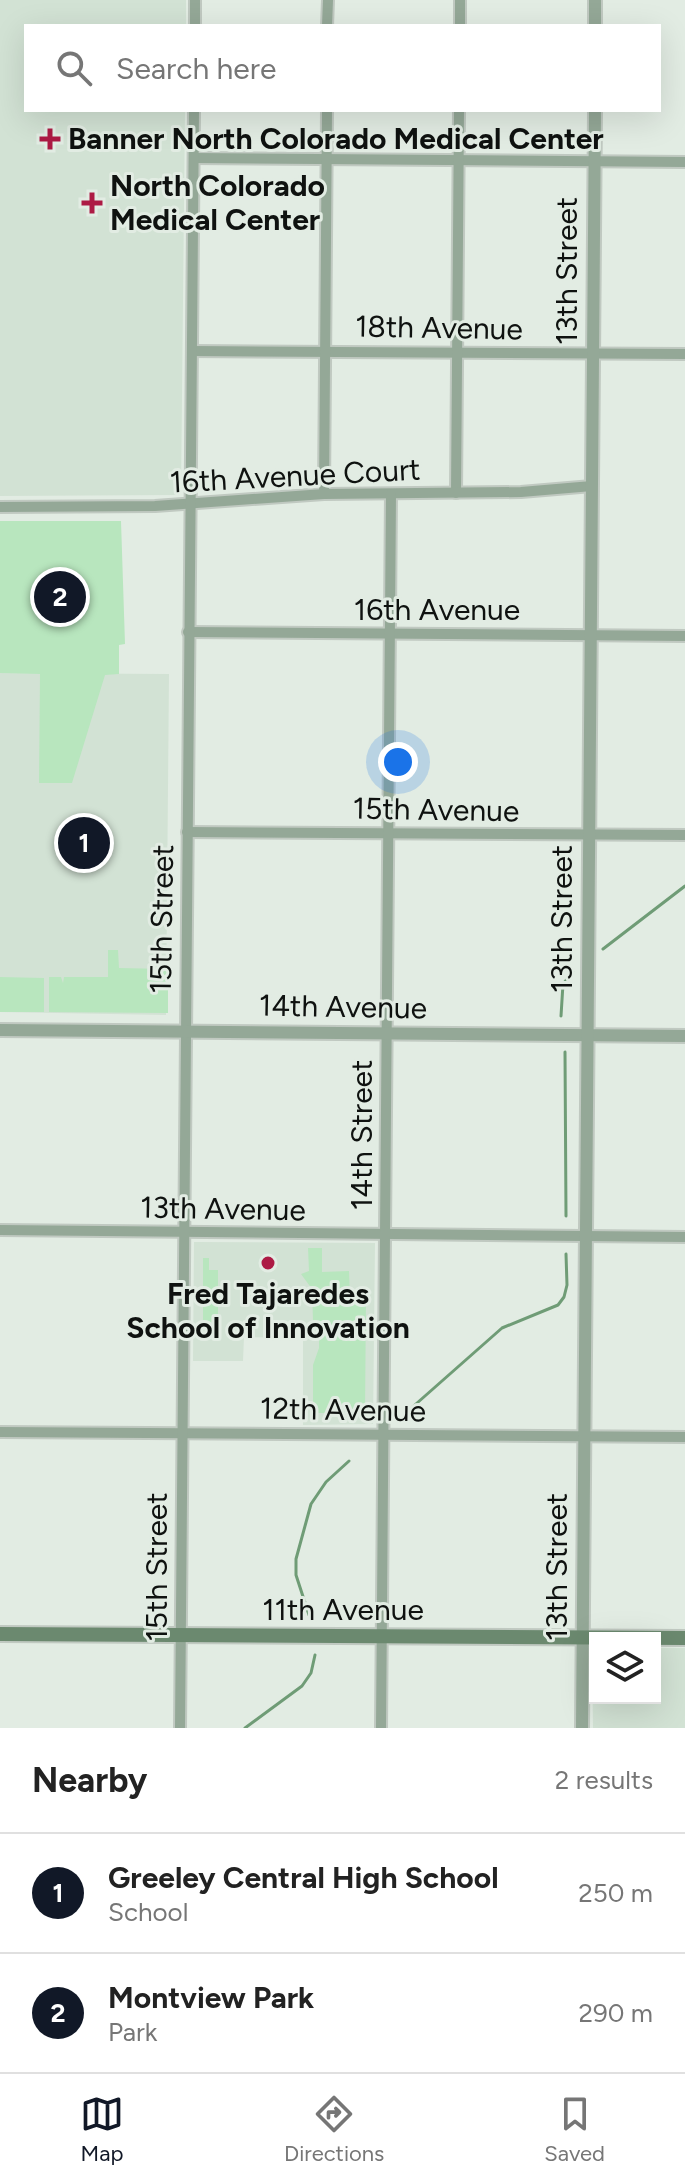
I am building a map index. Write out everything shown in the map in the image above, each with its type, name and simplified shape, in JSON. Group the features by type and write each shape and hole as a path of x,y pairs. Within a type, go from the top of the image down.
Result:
{"main road":[{"name":"11th Avenue","path":"0,1634 685,1638"}],"street":[{"path":"195,0 195,24"},
{"path":"327,24 328,0"},
{"path":"460,0 460,24"},
{"path":"595,0 595,24"},
{"name":"15th Street","path":"180,1728 194,112"},
{"path":"324,494 327,112"},
{"path":"456,493 459,112"},
{"name":"13th Street","path":"582,1728 595,112"},
{"path":"194,158 685,162"},
{"name":"18th Avenue","path":"192,351 685,354"},
{"name":"16th Avenue Court","path":"0,507 189,504 324,494 538,491 592,486"},
{"name":"14th Street","path":"381,1728 391,494"},
{"name":"16th Avenue","path":"188,632 685,636"},
{"name":"15th Avenue","path":"187,832 685,835"},
{"name":"14th Avenue","path":"0,1030 685,1036"},
{"name":"13th Avenue","path":"0,1230 685,1237"},
{"name":"12th Avenue","path":"0,1432 685,1437"}],"shaded area":[{"name":"North Colorado Medical Center","path":"0,0 186,0 186,24 24,24 24,112 185,112 181,492 177,495 0,496"},
{"path":"0,673 169,674 166,1015 0,1012"},
{"path":"194,1242 375,1243 373,1424 303,1425 303,1338 244,1337 243,1361 193,1361"},
{"path":"661,1648 685,1648 685,1728 593,1728 593,1704 661,1704"}],"green space":[{"path":"0,521 121,521 125,644 119,645 119,674 105,675 72,783 39,783 40,674 0,673"},
{"path":"108,950 118,950 119,968 168,969 168,1013 49,1012 49,977 61,977 63,983 64,977 108,977"},
{"path":"0,977 44,978 44,1012 0,1012"},
{"path":"308,1248 322,1248 322,1272 349,1271 350,1297 366,1297 365,1413 313,1413 313,1365 319,1348 319,1322 313,1321 312,1289 301,1274 309,1271"},
{"path":"203,1258 209,1258 209,1270 218,1270 218,1327 203,1327"}],"waterway":[{"path":"603,949 685,886"},
{"path":"561,1016 563,984 573,972"},
{"path":"565,1052 566,1216"},
{"path":"408,1411 502,1328 558,1305 567,1285 566,1254"},
{"path":"309,1615 296,1575 296,1559 311,1504 326,1482 349,1461"},
{"path":"245,1728 302,1686 311,1673 315,1655"}],"place":[{"name":"Banner North Colorado Medical Center","path":"50,139"},
{"name":"North Colorado Medical Center","path":"92,203"},
{"name":"Montview Park","path":"60,597"},
{"name":"Greeley Central High School","path":"84,843"},
{"name":"Fred Tajaredes School of Innovation","path":"268,1263"}]}
